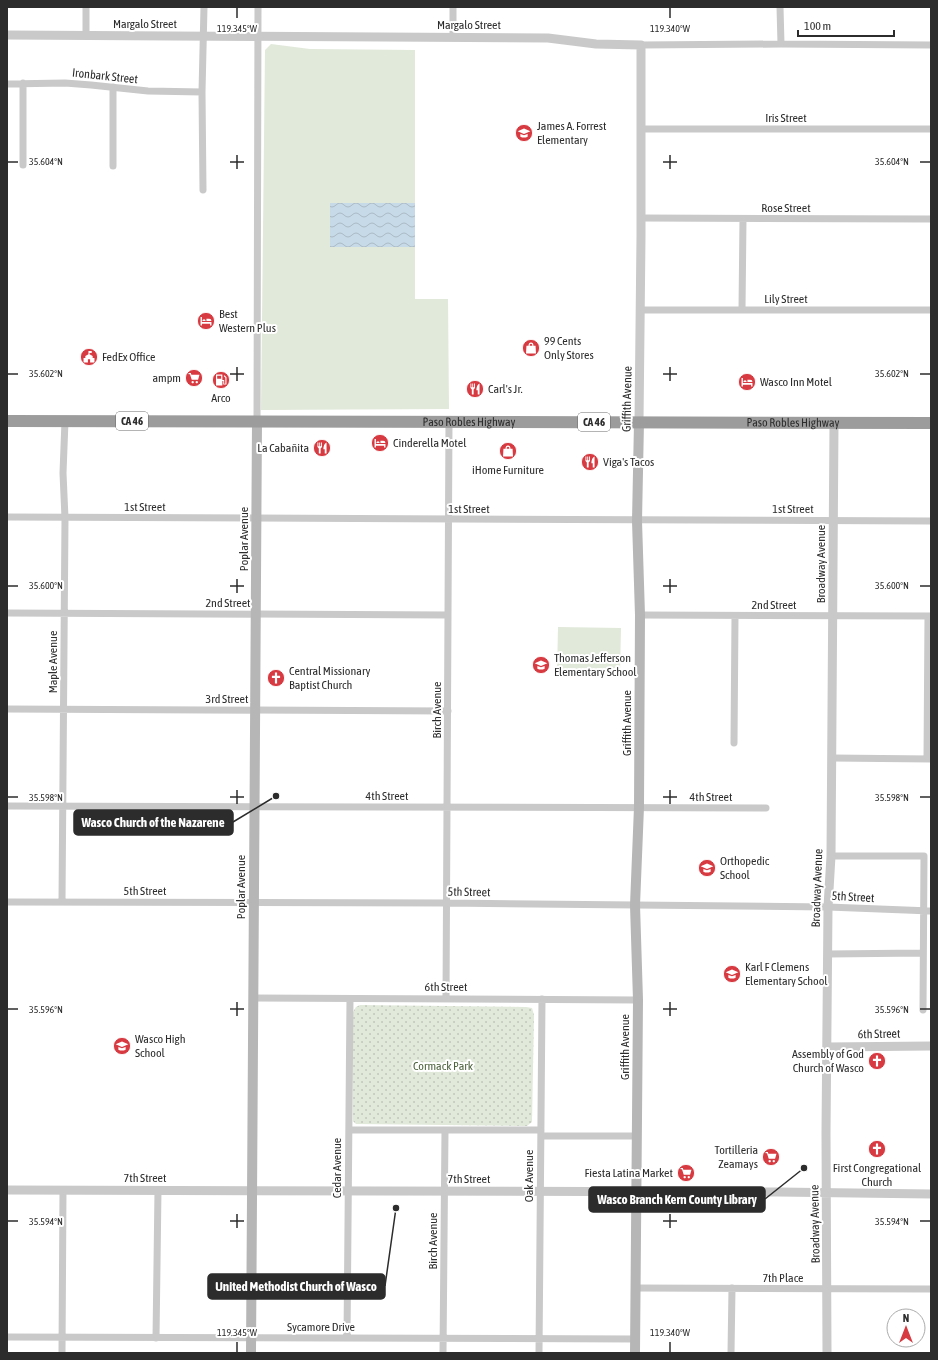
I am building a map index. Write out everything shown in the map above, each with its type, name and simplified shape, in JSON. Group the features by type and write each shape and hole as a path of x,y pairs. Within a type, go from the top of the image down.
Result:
{"highway":[{"name":"Paso Robles Highway","path":"7,421 931,423"}],"main road":[{"name":"Poplar Avenue","path":"251,1353 258,422"},
{"name":"Griffith Avenue","path":"635,1353 638,1000 634,905 639,807 640,615 638,521 640,422"}],"street":[{"path":"86,7 86,36"},
{"path":"203,190 202,92 204,7"},
{"path":"258,7 258,422"},
{"path":"453,7 454,37"},
{"path":"780,7 781,44"},
{"name":"Margalo Street","path":"7,35 548,38 596,44 641,45 931,45"},
{"name":"Griffith Avenue","path":"640,422 641,45"},
{"path":"23,83 23,165"},
{"name":"Ironbark Street","path":"7,84 65,83 148,91 202,92"},
{"path":"113,87 113,166"},
{"name":"Iris Street","path":"641,129 931,129"},
{"name":"Rose Street","path":"641,218 931,219"},
{"path":"742,310 743,218"},
{"name":"Lily Street","path":"641,310 931,310"},
{"name":"Maple Avenue","path":"62,902 65,518 63,473 65,421"},
{"name":"Birch Avenue","path":"446,999 448,711 447,520 449,422"},
{"name":"Broadway Avenue","path":"827,1353 828,1289 826,1194 828,907 831,856 834,423"},
{"name":"1st Street","path":"7,517 638,521 931,521"},
{"name":"2nd Street","path":"7,613 448,615"},
{"name":"2nd Street","path":"640,615 930,616"},
{"path":"734,743 735,616"},
{"path":"832,758 929,758 930,616"},
{"name":"3rd Street","path":"7,710 448,711"},
{"name":"4th Street","path":"7,806 766,808"},
{"path":"831,856 924,856 927,911 924,952 923,1010"},
{"name":"5th Street","path":"7,902 446,903 828,907 927,911"},
{"path":"828,954 924,952"},
{"name":"6th Street","path":"254,998 638,1000"},
{"name":"Cedar Avenue","path":"347,1338 350,999"},
{"name":"Oak Avenue","path":"539,1353 542,999"},
{"name":"6th Street","path":"827,1047 931,1046"},
{"path":"349,1130 445,1130 637,1136"},
{"name":"Birch Avenue","path":"443,1353 445,1130"},
{"name":"7th Street","path":"7,1190 931,1194"},
{"path":"62,1353 63,1190"},
{"path":"156,1338 158,1190"},
{"name":"7th Place","path":"636,1288 931,1289"},
{"path":"731,1353 732,1288"},
{"name":"Sycamore Drive","path":"7,1337 635,1339"}],"green space":[{"path":"271,44 310,49 415,50 415,203 330,203 330,247 415,247 415,299 448,299 449,409 261,410 265,50"},
{"path":"558,627 621,628 620,673 557,673"},
{"name":"Cormack Park","path":"360,1005 532,1008 534,1015 532,1122 527,1126 356,1124 353,1121 353,1012 356,1007"}],"water":[{"path":"330,203 415,203 415,247 330,247"}],"place":[{"name":"James A. Forrest Elementary","path":"524,133"},
{"name":"Best Western Plus","path":"206,321"},
{"name":"99 Cents Only Stores","path":"531,348"},
{"name":"FedEx Office","path":"89,357"},
{"name":"ampm","path":"194,378"},
{"name":"Arco","path":"221,380"},
{"name":"Wasco Inn Motel","path":"747,382"},
{"name":"Carl's Jr.","path":"475,389"},
{"name":"Cinderella Motel","path":"380,443"},
{"name":"La Cabañita","path":"322,448"},
{"name":"iHome Furniture","path":"508,451"},
{"name":"Viga's Tacos","path":"590,462"},
{"name":"Thomas Jefferson Elementary School","path":"541,665"},
{"name":"Central Missionary Baptist Church","path":"276,678"},
{"name":"Wasco Church of the Nazarene","path":"276,796"},
{"name":"Orthopedic School","path":"707,868"},
{"name":"Karl F Clemens Elementary School","path":"732,974"},
{"name":"Wasco High School","path":"122,1046"},
{"name":"Assembly of God Church of Wasco","path":"877,1061"},
{"name":"First Congregational Church","path":"877,1149"},
{"name":"Tortilleria Zeamays","path":"771,1157"},
{"name":"Wasco Branch Kern County Library","path":"804,1168"},
{"name":"Fiesta Latina Market","path":"686,1173"},
{"name":"United Methodist Church of Wasco","path":"396,1208"}]}
